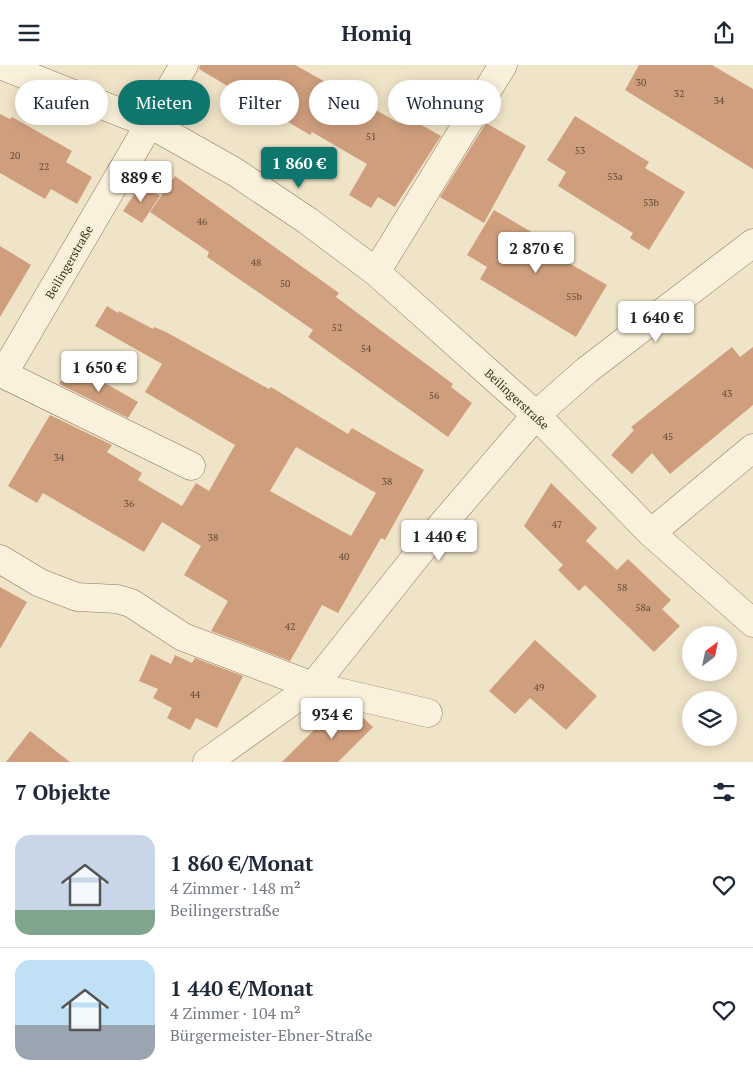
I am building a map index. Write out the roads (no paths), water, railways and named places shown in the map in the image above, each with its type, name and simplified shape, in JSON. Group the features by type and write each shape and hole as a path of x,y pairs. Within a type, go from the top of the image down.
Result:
{"street":[{"name":"Beilingerstraße","path":"0,65 118,111"},
{"name":"Beilingerstraße","path":"175,80 184,65"},
{"path":"376,272 503,65"},
{"name":"Beilingerstraße","path":"149,125 2,373 191,466"},
{"name":"Beilingerstraße","path":"152,125 235,172 308,221 376,272 536,415 651,533 753,623"},
{"path":"207,762 313,686 435,533 536,415 587,370 753,243"},
{"path":"651,533 753,448"},
{"path":"0,559 40,583 77,597 117,599 131,603 183,637 313,686 428,713"}]}
